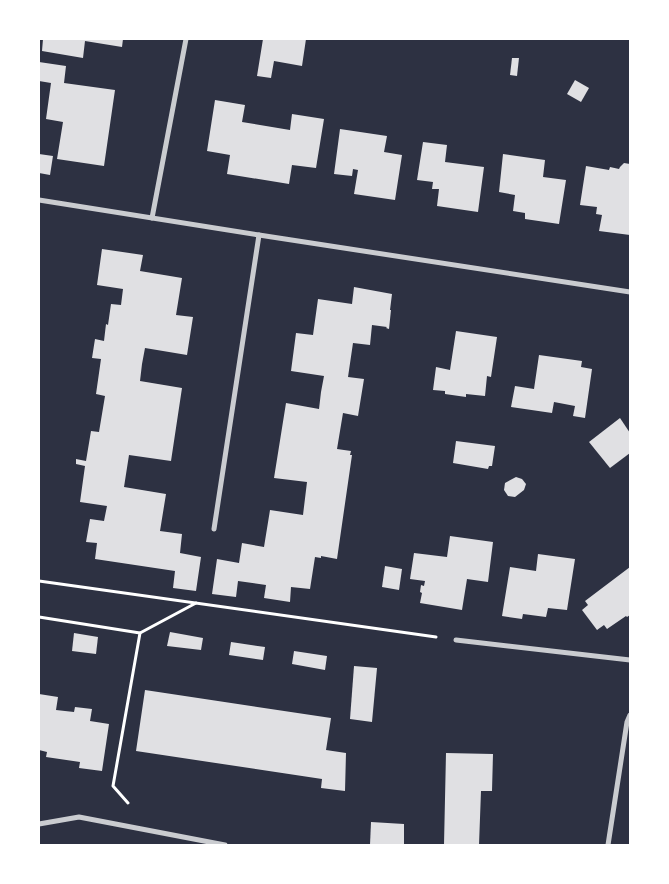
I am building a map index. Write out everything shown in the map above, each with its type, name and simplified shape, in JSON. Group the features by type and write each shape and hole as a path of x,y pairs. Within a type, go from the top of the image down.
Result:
{"street":[{"path":"152,218 186,39"},
{"path":"39,200 258,236 630,292"},
{"path":"214,528 258,236"},
{"path":"456,640 630,660"},
{"path":"608,845 627,722 630,715"},
{"path":"39,824 79,817 225,845"}],"path":[{"path":"39,581 456,640"},
{"path":"39,617 140,633 196,603"},
{"path":"128,826 128,802 113,786 140,633"}],"building":[{"path":"43,39 123,39 122,47 85,41 83,58 42,51"},
{"path":"263,39 306,39 302,66 274,61 271,78 257,76"},
{"path":"512,58 519,58 517,76 510,75"},
{"path":"39,62 66,66 64,83 115,90 104,166 57,159 63,122 46,119 51,83 39,81"},
{"path":"575,80 589,88 581,102 567,94"},
{"path":"215,100 245,105 242,122 290,130 292,114 324,119 316,168 292,165 289,184 227,174 230,155 207,151"},
{"path":"340,129 387,136 384,152 402,155 395,200 354,194 358,170 353,169 352,176 334,174"},
{"path":"423,142 447,145 445,162 484,167 478,212 437,206 439,189 432,189 433,182 417,180"},
{"path":"39,154 53,156 50,175 39,173"},
{"path":"503,154 545,160 543,177 566,180 559,224 525,219 525,213 513,211 515,195 499,192"},
{"path":"624,163 630,164 630,235 599,231 602,215 596,214 597,207 580,205 586,166 609,170 610,167 619,169"},
{"path":"102,249 143,255 140,271 182,278 176,315 193,317 187,355 145,348 142,364 140,381 182,388 171,461 129,455 124,487 166,494 160,531 182,534 180,553 201,557 196,591 173,588 175,571 95,559 97,543 86,542 90,519 104,521 107,506 80,502 85,466 76,464 76,459 86,461 91,431 99,432 105,396 96,394 101,359 92,358 95,339 104,341 111,304 121,305 123,289 97,285"},
{"path":"354,287 392,294 391,310 389,329 372,325 370,345 353,343 348,377 364,379 358,416 343,413 337,449 351,451 350,455 352,455 337,559 321,556 321,558 315,557 310,589 291,587 290,602 264,598 266,585 238,581 236,597 212,594 217,559 239,563 242,543 264,547 270,510 303,515 307,482 274,478 286,403 319,409 324,376 291,371 296,333 313,335 318,299 352,304"},
{"path":"456,331 497,337 491,377 487,376 485,396 466,394 466,397 445,394 445,391 433,390 436,367 450,370"},
{"path":"539,355 582,361 581,367 592,369 585,418 573,416 575,406 554,402 552,413 511,407 515,386 534,389"},
{"path":"620,418 630,433 630,453 610,468 589,442"},
{"path":"456,441 495,446 492,466 489,466 488,469 453,463"},
{"path":"516,477 522,479 526,484 524,490 515,497 508,496 504,490 505,483"},
{"path":"450,536 493,542 488,582 467,579 462,610 420,603 421,585 424,586 425,581 410,579 414,553 447,557"},
{"path":"538,554 575,559 567,610 548,608 546,617 523,614 522,619 502,616 510,567 536,571"},
{"path":"385,566 402,569 399,590 382,587"},
{"path":"630,567 630,615 607,629 604,625 597,630 582,610 588,605 585,601"},
{"path":"170,632 203,638 201,650 167,646"},
{"path":"74,633 98,637 96,654 72,651"},
{"path":"231,642 265,647 263,660 229,655"},
{"path":"294,651 327,656 325,670 292,664"},
{"path":"354,666 377,668 372,722 350,719"},
{"path":"145,690 331,718 326,750 346,753 345,791 321,788 322,779 136,751"},
{"path":"39,694 58,697 56,710 74,712 75,707 92,709 90,721 109,724 102,771 79,768 80,762 46,757 47,752 39,750"},
{"path":"446,753 493,754 492,791 481,791 479,845 444,845"},
{"path":"371,822 404,824 404,845 370,845"}]}
